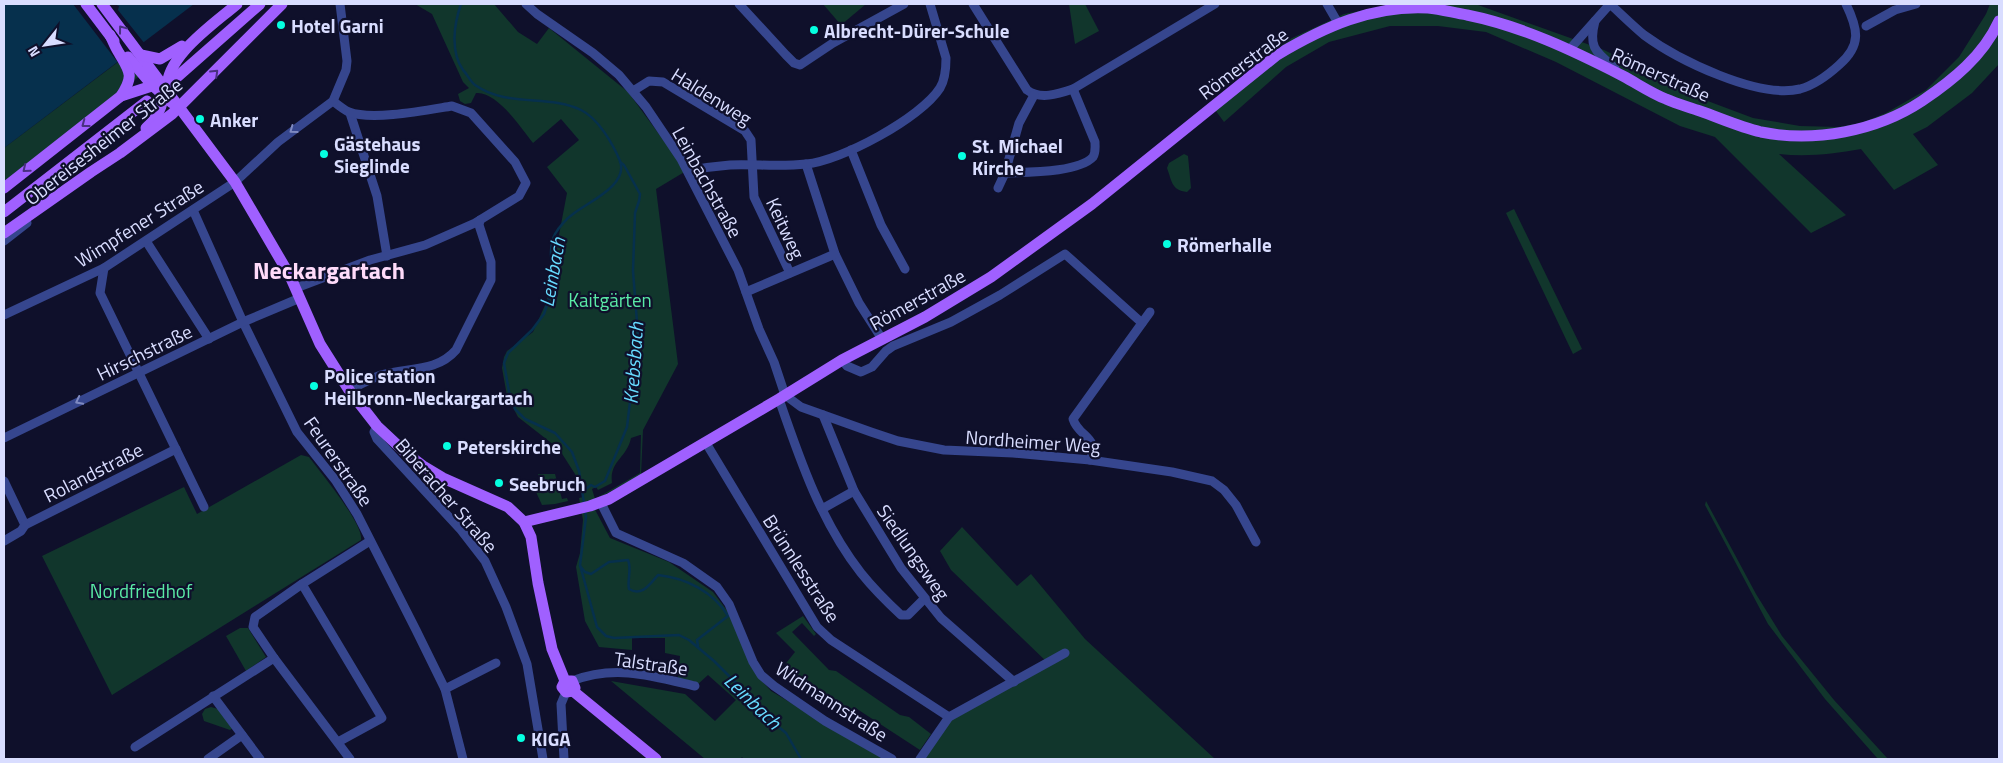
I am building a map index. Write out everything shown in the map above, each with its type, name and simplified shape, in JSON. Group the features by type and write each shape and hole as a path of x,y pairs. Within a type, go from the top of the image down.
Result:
{"main road":[{"path":"86,4 133,61 177,105 235,182 281,260 298,293 315,335 349,390 377,426 423,466 443,478 508,507 524,522 532,537 538,584 552,648 569,686 656,759"},
{"path":"4,188 121,96 126,89 133,61 102,4"},
{"path":"133,61 166,58 237,4"},
{"path":"91,172 154,120 158,113 161,88 174,63 237,4"},
{"path":"177,77 260,4"},
{"name":"Obereisesheimer Straße","path":"59,195 148,133 284,4"},
{"name":"Römerstraße","path":"524,522 590,506 706,443 842,360 925,318 991,277 1127,177 1278,56 1305,38 1338,23 1385,10 1410,8 1444,10 1494,21 1569,50 1666,99 1761,132 1814,134 1847,132 1875,125 1905,112 1947,84 1961,72 1982,48 1999,21"},
{"path":"121,96 161,88"},
{"path":"4,212 147,101"},
{"path":"4,233 59,195"}],"street":[{"path":"340,4 347,61 346,70 333,101 350,113 377,196 387,256"},
{"name":"Leinbachstraße","path":"526,4 537,14 594,53 619,75 646,107 688,171 738,270 774,362 782,397 806,474 822,509 847,553 861,573 901,615 908,615 924,598"},
{"path":"739,4 758,22 786,55 794,63 800,65 833,43 904,4"},
{"path":"688,171 730,165 752,166 822,162 851,150 894,126 927,102 940,87 946,68 946,58 930,4"},
{"path":"973,4 1027,90 1034,95 1050,95 1073,89 1215,4"},
{"path":"1327,4 1338,23"},
{"path":"1569,50 1610,4 1645,35 1683,58 1755,87 1788,90 1801,88 1828,75 1845,60 1853,49 1856,30 1846,4"},
{"path":"1866,26 1895,10 1916,4"},
{"path":"1596,18 1591,35 1594,49 1624,77"},
{"name":"Haldenweg","path":"633,92 649,81 663,82 745,131 751,140 752,166"},
{"path":"1005,173 1071,167 1085,163 1093,156 1096,151 1095,142 1073,89"},
{"path":"998,188 1005,173 1020,123 1034,95"},
{"name":"Wimpfener Straße","path":"4,315 104,268 146,241 235,182 278,142 333,101"},
{"name":"Hirschstraße","path":"4,438 243,322 298,293 370,260 425,245 480,220 518,196 526,183 515,162 471,113 460,108 452,106 399,114 350,113"},
{"path":"851,150 881,225 905,269"},
{"path":"806,164 835,254 859,303 882,339"},
{"name":"Keitweg","path":"752,166 754,197 790,273"},
{"name":"Obereisesheimer Straße","path":"4,241 59,195"},
{"name":"Feurerstraße","path":"193,210 243,322 297,432 336,481 358,514 445,689 463,759"},
{"path":"349,390 380,376 429,367 450,357 456,350 491,280 491,262 479,225 480,220"},
{"path":"146,241 209,338"},
{"path":"746,292 835,254"},
{"name":"Römerstraße","path":"842,360 847,366 861,372 872,367 886,351 951,322 1000,295 1066,254 1142,323"},
{"path":"104,268 100,293 204,507"},
{"path":"1090,460 1094,450 1092,441 1075,425 1073,419 1150,312"},
{"name":"Nordheimer Weg","path":"782,397 823,415 898,441 944,450 1014,453 1090,460 1172,472 1212,481 1224,490 1236,505 1256,542"},
{"name":"Siedlungsweg","path":"823,415 854,491 901,568 941,618 1014,682"},
{"name":"Biberacher Straße","path":"377,426 374,432 377,439 449,516 485,561 506,607 526,664 536,711 543,759"},
{"name":"Brünnlesstraße","path":"706,443 817,627 831,640 949,718"},
{"name":"Rolandstraße","path":"4,541 20,531 25,525 176,449"},
{"path":"4,481 25,525"},
{"path":"822,509 854,491"},
{"name":"Widmannstraße","path":"590,506 616,533 683,563 717,587 729,604 744,643 762,675 825,720 892,759"},
{"path":"350,759 274,658 253,626 255,617 302,584 370,541"},
{"path":"302,584 382,718 338,742"},
{"path":"920,759 949,718 1065,653"},
{"path":"136,747 274,658"},
{"path":"445,689 496,663"},
{"name":"Talstraße","path":"569,686 599,673 621,672 652,676 695,686"},
{"path":"564,759 561,704 569,686"},
{"path":"213,696 260,759"},
{"path":"208,759 242,736"}],"green space":[{"name":"Kaitgärten","path":"415,4 494,4 518,32 537,44 549,28 628,92 686,171 656,189 678,364 643,430 641,475 591,502 610,538 669,562 713,592 729,613 755,673 771,691 885,759 744,759 742,757 740,759 705,759 611,681 685,694 715,721 736,700 708,675 697,685 678,679 680,656 665,653 665,638 632,638 632,650 599,647 585,621 576,567 580,553 583,520 579,498 583,497 575,474 559,449 518,417 507,396 502,368 507,351 533,332 546,303 567,193 547,167 579,140 561,119 533,143 508,112 492,98 476,93 471,103 465,104 460,101 458,94 469,88 463,82 432,14","holes":["641,435 640,473 595,499 592,489 596,487 598,490 612,483 613,470 629,445 631,438"]},
{"path":"823,4 866,4 841,25"},
{"path":"1069,4 1085,4 1099,31 1075,44"},
{"path":"1396,4 1478,5 1604,50 1705,100 1753,118 1800,126 1838,127 1861,123 1886,113 1926,90 1959,57 1986,14 1990,4 1999,4 1999,64 1972,93 1927,127 1913,134 1938,165 1894,190 1861,149 1820,154 1779,154 1846,215 1811,233 1715,137 1680,126 1556,62 1486,32 1438,26 1390,26 1329,42 1286,67 1224,122 1210,103 1290,39 1344,14"},
{"path":"130,53 146,71 4,182 4,148"},
{"path":"1184,154 1188,156 1191,188 1187,192 1175,187 1167,168 1169,163"},
{"path":"1514,209 1582,349 1573,354 1506,213"},
{"name":"Nordfriedhof","path":"301,455 309,457 340,498 356,522 361,540 112,695 42,556 184,487 197,514"},
{"path":"538,474 555,474 562,499 567,498 568,501 542,505 536,492 541,484"},
{"path":"1706,501 1756,594 1782,636 1834,700 1888,759 1878,759 1825,699 1768,624 1705,505"},
{"path":"962,527 1017,586 1031,574 1085,639 1215,759 927,759 923,757 950,719 1050,665 951,570 940,551"},
{"path":"803,616 816,634 814,636 802,623 792,632 829,670 836,671 900,715 909,717 931,734 920,750 854,707 851,711 783,667 795,652 776,633"},
{"path":"240,628 248,628 266,657 246,671 226,636"},
{"path":"211,707 218,709 233,728 230,730 204,721 202,714 205,709"}],"water":[{"path":"4,4 194,4 4,148"}],"pier":[{"path":"73,4 114,4 119,6 118,10 145,44 119,64"}],"waterway":[{"name":"Leinbach","path":"461,4 454,37 456,54 463,70 475,85 501,96 568,105 581,110 599,125 620,161 621,170 619,178 613,185 571,216 555,234 551,250 553,279 550,279 549,299 544,314 532,330 508,353 504,363 509,392 515,409 525,419 555,433 572,452 579,471 584,503"},
{"name":"Krebsbach","path":"582,492 591,485 595,487 605,481 627,427 638,335 633,271 635,213 640,194 624,165 620,162"},
{"name":"Leinbach","path":"585,511 586,517 580,565 597,627 606,636 614,638 679,635 689,640 714,661 744,691 758,710 786,733 801,759"},
{"name":"Leinbach","path":"580,566 585,572 591,574 609,562 628,560 630,567 629,589 634,591 642,590 658,575 679,579 707,593 722,607 728,616 697,640 698,646"}],"place":[{"name":"Hotel Garni","path":"281,25"},
{"name":"Albrecht-Dürer-Schule","path":"814,30"},
{"name":"Anker","path":"200,119"},
{"name":"Gästehaus Sieglinde","path":"324,154"},
{"name":"St. Michael Kirche","path":"962,156"},
{"name":"Römerhalle","path":"1167,244"},
{"name":"Police station Heilbronn-Neckargartach","path":"314,386"},
{"name":"Peterskirche","path":"447,446"},
{"name":"Seebruch","path":"499,483"},
{"name":"KIGA","path":"521,738"}],"district":[{"name":"Neckargartach","path":"329,270"}]}
